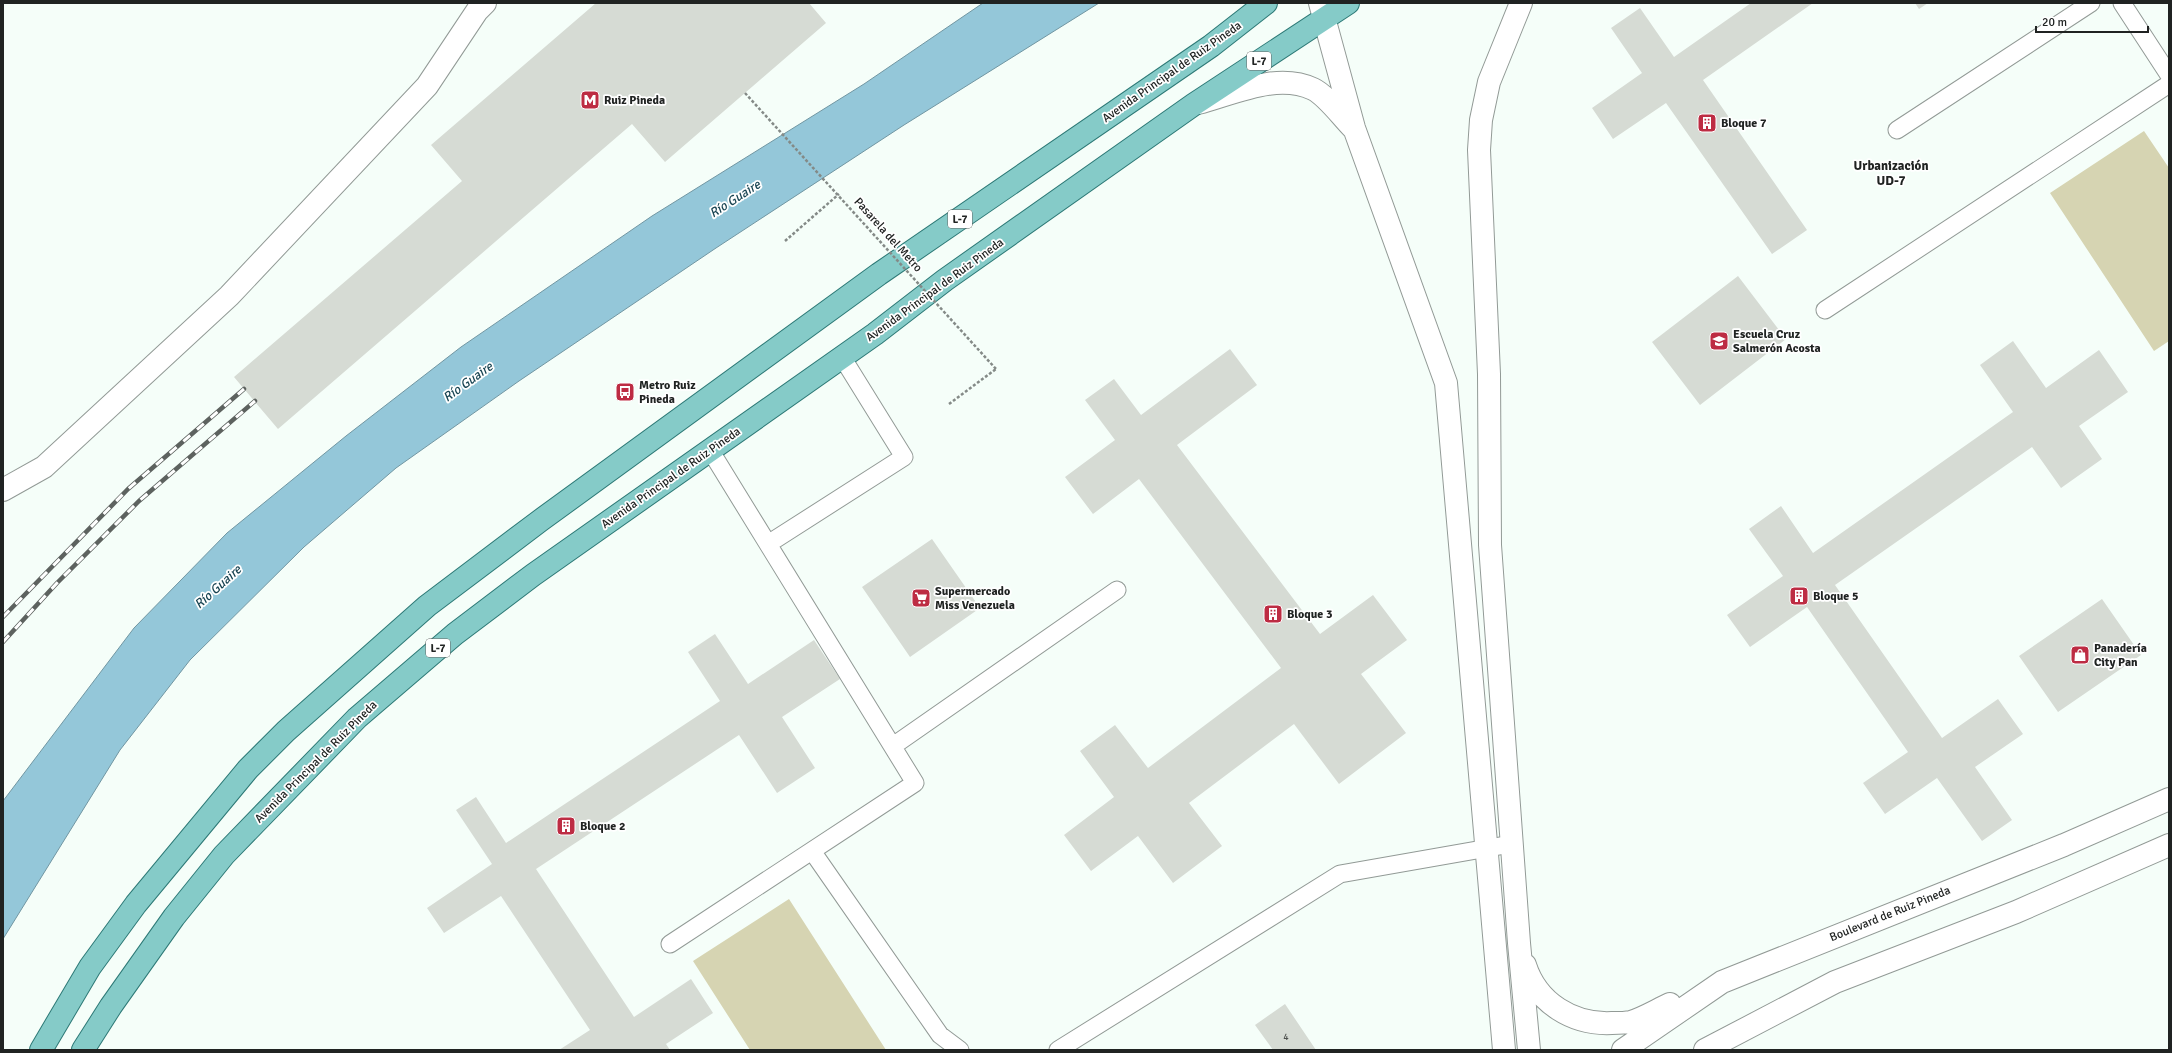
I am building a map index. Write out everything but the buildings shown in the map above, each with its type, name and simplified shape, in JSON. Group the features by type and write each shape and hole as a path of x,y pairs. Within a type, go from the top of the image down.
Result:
{"main road":[{"name":"Avenida Principal de Ruiz Pineda","path":"41,1050 90,967 136,904 248,769 286,731 403,626 540,520 879,274 1211,46 1266,3"},
{"name":"Avenida Principal de Ruiz Pineda","path":"83,1050 111,1006 174,917 224,855 357,718 461,629 533,575 842,357 945,280 1193,105 1323,10 1348,3"}],"street":[{"path":"3,490 44,467 229,296 427,86 477,11 485,3"},
{"path":"1521,3 1489,82 1482,120 1479,150 1490,374 1490,545 1511,844 1529,1050"},
{"path":"1323,10 1354,128 1446,383 1504,1050"},
{"path":"1193,105 1275,82 1294,84 1313,89 1354,128"},
{"name":"Boulevard de Ruiz Pineda","path":"1623,1050 1722,982 2064,845 2169,799"},
{"path":"1705,1050 1836,982 2016,912 2169,845"},
{"path":"1519,943 1530,980 1546,1001 1568,1015 1596,1024 1630,1022 1722,982"}],"lane":[{"path":"1897,130 2091,3"},
{"path":"2122,3 2169,75"},
{"path":"1825,310 2169,84"},
{"path":"768,544 904,457 842,357"},
{"path":"670,944 915,783 710,450"},
{"path":"893,746 1117,590"},
{"path":"1058,1050 1340,874 1511,844"},
{"path":"812,851 940,1035 959,1050"}],"path":[{"name":"Pasarela del Metro","path":"745,93 996,369 949,404"},
{"name":"Pasarela del Metro","path":"785,241 838,194"}],"shaded area":[{"path":"2144,131 2169,168 2169,341 2154,351 2050,193"},
{"path":"789,899 886,1050 750,1050 693,961"}],"water":[{"name":"Río Guaire","path":"983,3 1099,3 904,125 716,248 519,381 396,468 304,547 190,660 120,750 3,939 3,801 134,628 227,533 346,436 461,347 652,216 864,84"}],"railway":[{"path":"3,617 128,489 244,389"},
{"path":"3,642 57,583 139,501 255,401"}],"place":[{"name":"Ruiz Pineda","path":"590,100"},
{"name":"Bloque 7","path":"1707,123"},
{"name":"Escuela Cruz Salmerón Acosta","path":"1719,341"},
{"name":"Metro Ruiz Pineda","path":"625,392"},
{"name":"Bloque 5","path":"1799,596"},
{"name":"Supermercado Miss Venezuela","path":"921,598"},
{"name":"Bloque 3","path":"1273,614"},
{"name":"Panadería City Pan","path":"2080,655"},
{"name":"Bloque 2","path":"566,826"}],"district":[{"name":"Urbanización UD-7","path":"1891,174"}]}
